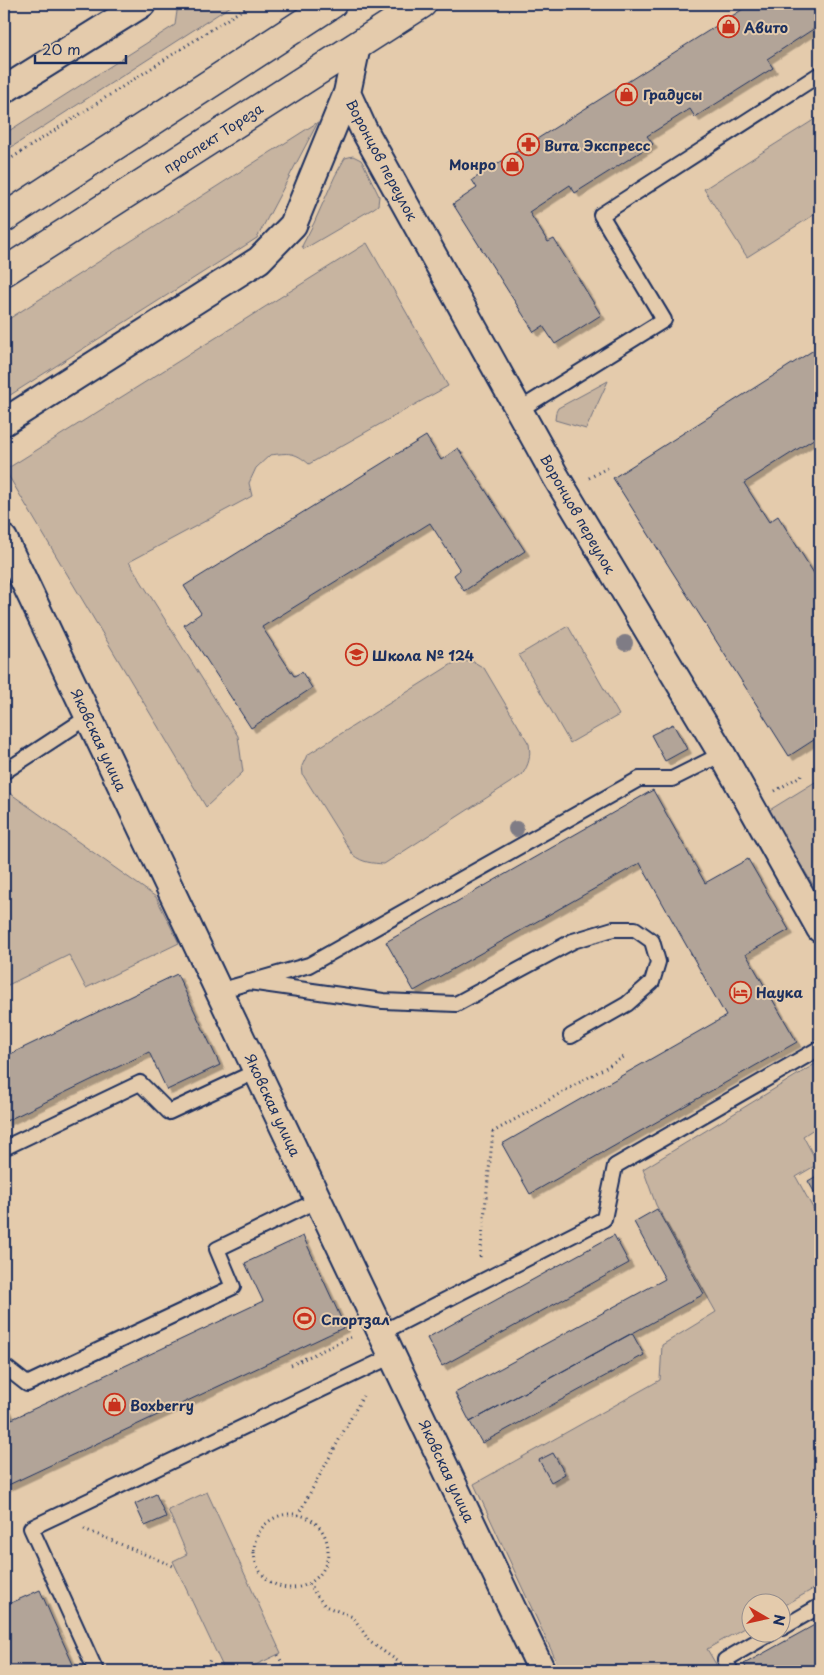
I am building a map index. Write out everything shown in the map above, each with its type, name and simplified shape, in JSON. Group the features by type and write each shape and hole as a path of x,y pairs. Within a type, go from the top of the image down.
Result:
{"main road":[{"path":"4,218 332,4"},
{"name":"проспект Тореза","path":"4,272 422,4"}],"street":[{"path":"4,90 142,4"},
{"path":"4,422 259,260 293,225 347,93 357,46"},
{"name":"Воронцов переулок","path":"347,93 363,128 576,512 722,754 820,929"},
{"name":"Яковская улица","path":"4,539 381,1333 388,1358 542,1671"}],"lane":[{"path":"519,410 664,320 601,215 820,74"},
{"path":"4,772 88,717"},
{"path":"219,991 309,964 639,779 672,779 722,754"},
{"path":"249,982 384,1001 456,1004 572,941 613,929 635,929 652,941 658,962 652,982 627,1004 571,1036"},
{"path":"381,1333 604,1219 615,1166 820,1048"},
{"path":"4,1148 140,1083 169,1112 257,1071"},
{"path":"4,1366 26,1384 233,1287 217,1249 318,1200"},
{"path":"96,1671 32,1528 388,1358"},
{"path":"792,1622 820,1606"},
{"path":"731,1671 725,1660 756,1642"}],"path":[{"path":"4,162 251,4"},
{"path":"591,476 608,468"},
{"path":"776,790 802,774"},
{"path":"478,1283 493,1132 624,1056"},
{"path":"290,1365 339,1342"},
{"path":"298,1515 388,1358"},
{"path":"292,1513 298,1515 311,1519 322,1530 328,1542 329,1555 325,1567 318,1577 308,1584 298,1588 276,1586 265,1578 256,1564 253,1551 254,1543 259,1531 273,1517 292,1513"},
{"path":"56,1516 172,1566"},
{"path":"308,1584 325,1606 353,1617 370,1642 412,1671"},
{"path":"278,1655 286,1671"},
{"path":"206,1671 210,1659"}],"shaded area":[{"path":"178,4 234,4 4,152 4,134 175,25"},
{"path":"820,116 820,211 747,257 704,189"},
{"path":"318,122 257,238 4,399 4,322"},
{"path":"353,156 361,160 364,165 379,196 378,205 304,249 302,246 335,176 345,158"},
{"path":"367,243 448,386 309,464 291,454 270,455 256,468 249,483 252,496 129,562 238,736 243,772 206,807 5,470"},
{"path":"608,381 586,429 555,420 558,408"},
{"path":"568,626 619,715 570,743 519,655"},
{"path":"461,661 474,662 484,668 529,744 530,757 522,775 384,864 360,860 353,855 303,775 302,766 307,755 452,664"},
{"path":"820,779 820,896 768,811"},
{"path":"4,789 156,897 179,943 86,988 69,955 4,987"},
{"path":"820,1061 820,1125 803,1136 818,1164 796,1177 820,1221 820,1585 792,1601 792,1592 742,1592 742,1629 707,1649 720,1671 561,1671 474,1484 660,1380 662,1345 716,1312 656,1205 643,1169"},
{"path":"207,1492 281,1653 243,1671 225,1671 173,1561 187,1554 168,1510"}],"building":[{"path":"751,4 820,4 820,35 815,28 767,59 773,68 695,117 690,109 647,136 653,144 575,193 570,185 529,212 548,242 554,239 601,315 555,344 543,326 534,332 453,204 477,188 472,180"},
{"path":"820,346 820,435 744,483 769,522 778,516 820,583 820,593 816,596 820,603 820,736 789,756 613,478"},
{"path":"426,436 441,460 458,448 525,551 464,591 454,575 460,570 430,523 262,627 294,676 302,672 312,688 251,728 184,625 201,613 184,586"},
{"path":"673,724 687,749 665,761 651,735"},
{"name":"Наука","path":"653,790 705,883 748,859 789,930 746,954 797,1042 530,1194 502,1144 726,1016 640,863 414,991 386,942"},
{"path":"177,974 220,1065 167,1090 149,1052 4,1122 4,1057"},
{"path":"820,1135 820,1150 814,1139"},
{"path":"820,1174 820,1202 808,1181"},
{"path":"657,1209 704,1294 470,1422 455,1393 665,1279 634,1222"},
{"path":"614,1235 629,1263 442,1366 427,1338"},
{"path":"303,1236 345,1327 4,1487 4,1401 12,1419 263,1301 245,1263"},
{"path":"632,1333 644,1355 482,1443 470,1422"},
{"path":"553,1453 565,1474 551,1482 539,1460"},
{"path":"156,1494 166,1517 145,1526 135,1504"},
{"path":"40,1590 76,1671 9,1671 4,1660 4,1606"},
{"path":"820,1622 820,1671 748,1671 744,1664 784,1642 792,1642 792,1637"}],"place":[{"name":"Авито","path":"728,27"},
{"name":"Градусы","path":"627,94"},
{"name":"Вита Экспресс","path":"528,145"},
{"name":"Монро","path":"512,164"},
{"name":"Школа № 124","path":"356,655"},
{"name":"Наука","path":"740,992"},
{"name":"Спортзал","path":"305,1319"},
{"name":"Boxberry","path":"114,1405"}]}
